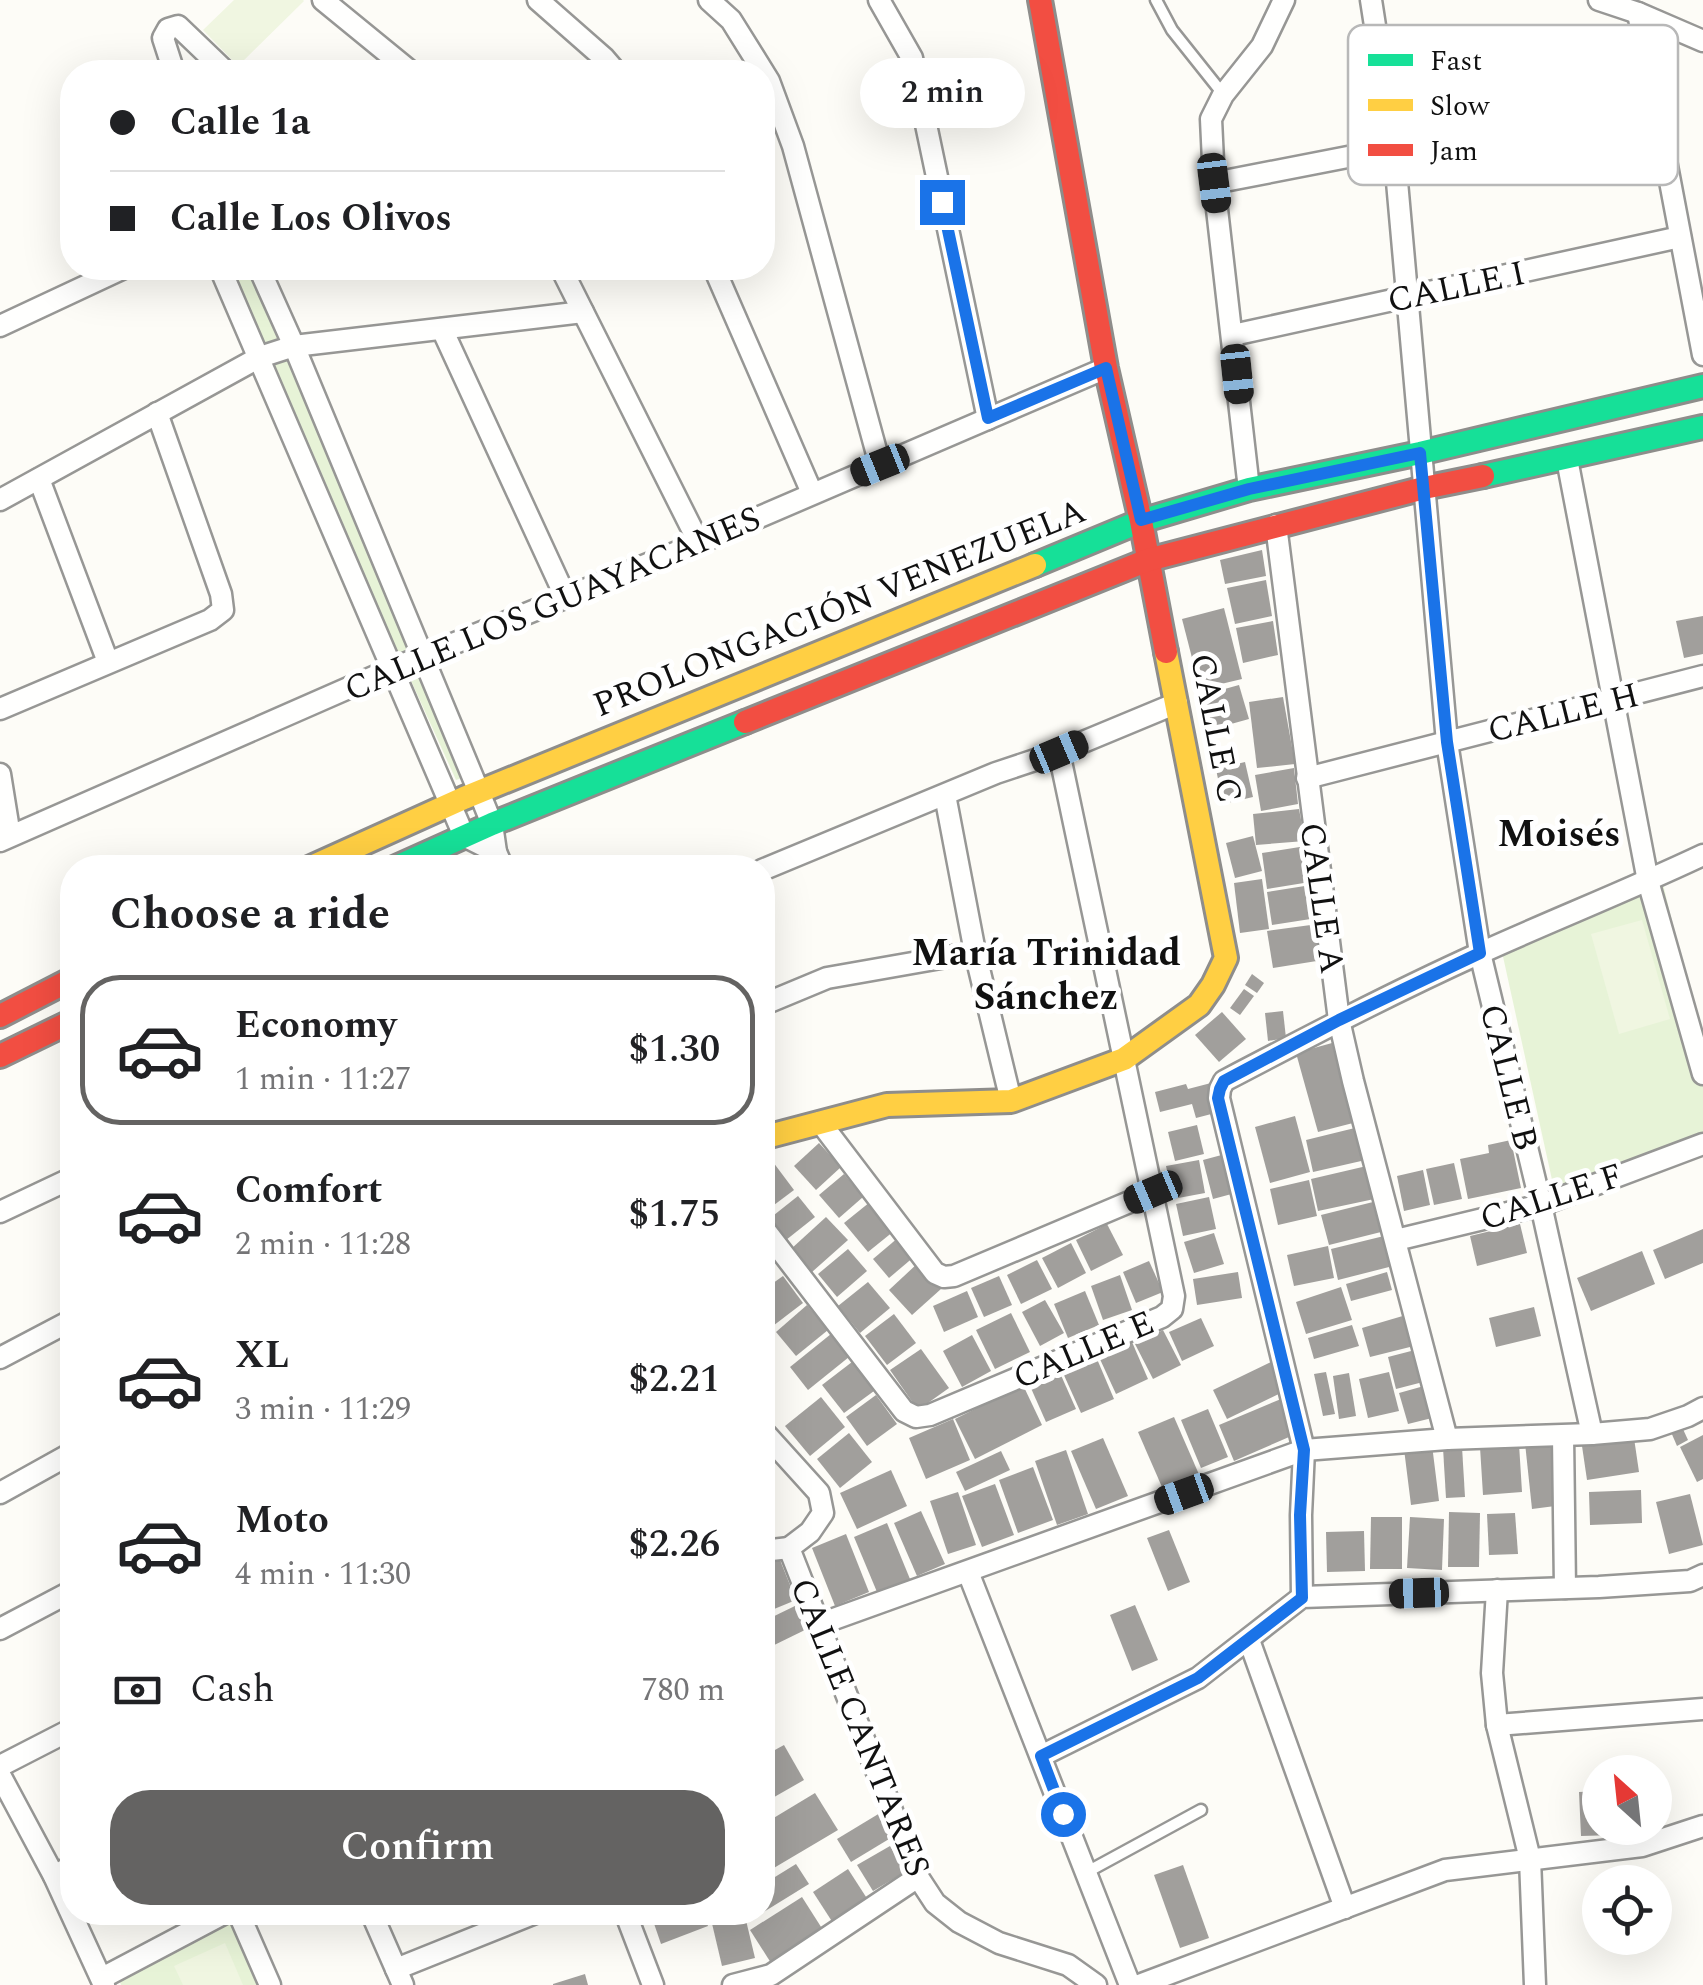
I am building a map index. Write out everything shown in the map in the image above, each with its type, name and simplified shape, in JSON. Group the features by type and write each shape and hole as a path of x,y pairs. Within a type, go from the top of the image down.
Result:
{"street":[{"path":"323,0 396,60"},
{"path":"538,0 606,60"},
{"path":"709,0 731,20 756,60"},
{"path":"879,0 912,58 988,418"},
{"name":"CALLE C","path":"775,1134 887,1105 1011,1101 1124,1059 1198,1005 1226,958 1141,520 1106,368 1040,0"},
{"path":"1249,489 1214,183 1211,119 1223,95 1262,46 1284,0"},
{"name":"CALLE B","path":"1370,0 1374,25"},
{"path":"1598,0 1666,25"},
{"path":"1638,13 1640,25"},
{"path":"170,60 164,38 168,29 178,26 213,60"},
{"path":"1678,30 1703,41"},
{"path":"775,98 793,146 880,465"},
{"path":"1214,183 1348,157"},
{"name":"CALLE B","path":"1397,185 1447,742 1480,953 1592,1434"},
{"path":"1670,185 1703,355"},
{"name":"CALLE I","path":"1232,335 1680,237"},
{"path":"0,326 98,280"},
{"path":"225,280 464,836 492,855"},
{"path":"264,280 480,792 498,855"},
{"path":"566,280 699,543"},
{"path":"719,280 812,493"},
{"path":"0,500 260,357 294,346 583,312"},
{"path":"442,329 566,598"},
{"name":"CALLE LOS GUAYACANES","path":"5,839 394,668 699,543 1106,368"},
{"name":"PROLONGACIÓN VENEZUELA","path":"338,855 450,804 1141,520 1249,489 1703,386"},
{"path":"0,709 210,620 223,610 222,594 158,413"},
{"name":"PROLONGACIÓN VENEZUELA","path":"422,855 1148,560 1424,488 1703,426"},
{"path":"1567,459 1648,881 1703,1074"},
{"path":"39,479 108,662"},
{"name":"CALLE A","path":"1276,525 1339,1020 1447,1439"},
{"name":"CALLE H","path":"1307,778 1703,676"},
{"path":"775,865 1177,703"},
{"name":"CALLE E","path":"775,1243 904,1411 916,1417 948,1407 1172,1309 1174,1296 1153,1192 1059,752"},
{"path":"0,774 5,839"},
{"path":"945,796 975,952 1011,1101"},
{"path":"1302,1598 1300,1515 1304,1450 1218,1098 1224,1081 1339,1020 1480,953 1703,854"},
{"path":"775,1000 827,978 975,952"},
{"path":"0,1016 60,985"},
{"path":"0,1056 60,1027"},
{"path":"820,1122 936,1273 944,1277 1153,1192"},
{"name":"CALLE F","path":"1396,1240 1541,1204 1703,1144"},
{"path":"0,1212 60,1184"},
{"path":"0,1358 60,1326"},
{"path":"820,1624 1304,1450 1650,1429 1703,1408"},
{"path":"1563,1436 1565,1588"},
{"path":"775,1444 819,1493 824,1514 810,1532 789,1548 775,1550"},
{"path":"0,1493 60,1460"},
{"name":"CALLE CANTARES","path":"789,1548 918,1877 935,1903 959,1922 1000,1942 1068,1965 1096,1985"},
{"path":"968,1572 1130,1985"},
{"path":"1041,1756 1198,1678 1302,1598 1690,1581 1703,1575"},
{"path":"1497,1590 1492,1654 1498,1725 1530,1859 1536,1985"},
{"path":"0,1629 60,1596"},
{"path":"1248,1640 1344,1908"},
{"path":"1498,1725 1703,1709"},
{"path":"0,1766 60,1734"},
{"path":"0,1776 60,1866"},
{"path":"1138,1985 1445,1870 1642,1846 1703,1827"},
{"path":"733,1985 771,1975 918,1877"},
{"path":"83,1925 103,1981 204,1925"},
{"path":"244,1925 270,1985"},
{"path":"377,1925 399,1977 510,1925"},
{"path":"630,1925 653,1985"}],"lane":[{"path":"1156,0 1172,30 1223,95"},
{"path":"1086,1872 1201,1810"}],"green space":[{"path":"234,0 304,1 244,60 232,60 203,30"},
{"path":"229,280 260,280 479,772 456,780"},
{"path":"1663,884 1703,1049 1703,1139 1556,1198 1502,952"},
{"path":"1642,920 1670,1019 1619,1034 1591,934"},
{"path":"217,1925 239,1925 265,1985 121,1985 118,1976"},
{"path":"225,1943 243,1985 183,1985 174,1966"}],"building":[{"path":"1262,550 1266,576 1225,584 1220,560"},
{"path":"1266,580 1272,616 1235,624 1227,588"},
{"path":"1224,608 1242,679 1200,689 1182,619"},
{"path":"1703,616 1703,654 1684,658 1676,621"},
{"path":"1273,621 1278,655 1243,663 1236,628"},
{"path":"1239,685 1249,719 1213,729 1203,695"},
{"path":"1283,697 1295,764 1257,768 1249,702"},
{"path":"1245,762 1253,797 1223,804 1216,769"},
{"path":"1294,768 1298,804 1261,811 1255,775"},
{"path":"1299,809 1305,841 1256,845 1253,814"},
{"path":"1253,836 1262,871 1235,878 1226,843"},
{"path":"1306,846 1310,882 1267,889 1262,853"},
{"path":"1262,879 1269,929 1240,933 1234,883"},
{"path":"1311,885 1317,918 1272,925 1267,892"},
{"path":"1318,924 1323,960 1273,968 1267,931"},
{"path":"1252,974 1264,983 1257,993 1245,985"},
{"path":"1244,989 1254,996 1240,1015 1230,1008"},
{"path":"1283,1011 1286,1038 1268,1041 1265,1013"},
{"path":"1222,1012 1246,1039 1219,1062 1195,1035"},
{"path":"1332,1043 1353,1123 1318,1132 1296,1053"},
{"path":"1211,1083 1219,1112 1196,1118 1192,1104 1160,1112 1155,1092"},
{"path":"1295,1116 1310,1172 1270,1183 1255,1127"},
{"path":"1197,1125 1204,1154 1175,1161 1168,1132"},
{"path":"1363,1126 1370,1159 1313,1172 1306,1140"},
{"path":"1511,1140 1521,1188 1468,1199 1460,1159 1489,1153 1488,1145"},
{"path":"819,1143 841,1167 816,1190 794,1166"},
{"path":"1229,1153 1239,1192 1213,1199 1203,1160"},
{"path":"1199,1160 1205,1193 1173,1199 1166,1166"},
{"path":"1454,1163 1462,1199 1434,1205 1426,1169"},
{"path":"775,1165 794,1190 775,1204"},
{"path":"1371,1165 1379,1198 1318,1211 1311,1179"},
{"path":"1423,1170 1430,1205 1404,1211 1397,1176"},
{"path":"844,1174 863,1197 839,1218 819,1195"},
{"path":"1309,1180 1317,1216 1278,1225 1270,1189"},
{"path":"798,1196 815,1217 786,1240 775,1226 775,1214"},
{"path":"1209,1197 1216,1229 1183,1236 1176,1204"},
{"path":"1381,1200 1389,1230 1329,1245 1321,1215"},
{"path":"870,1202 894,1231 868,1252 844,1223"},
{"path":"826,1217 848,1240 812,1272 791,1249"},
{"path":"1107,1224 1123,1255 1091,1271 1076,1240"},
{"path":"1520,1224 1527,1253 1477,1266 1470,1236"},
{"path":"1703,1229 1703,1263 1665,1279 1653,1250"},
{"path":"1214,1233 1224,1264 1194,1273 1184,1242"},
{"path":"1384,1236 1393,1266 1338,1280 1331,1249"},
{"path":"899,1237 915,1256 889,1278 873,1259"},
{"path":"1071,1243 1086,1273 1058,1288 1042,1258"},
{"path":"1328,1246 1334,1278 1294,1286 1287,1255"},
{"path":"848,1249 867,1271 837,1297 818,1274"},
{"path":"1642,1251 1655,1284 1591,1311 1577,1278"},
{"path":"1037,1260 1052,1289 1021,1304 1007,1275"},
{"path":"1149,1261 1163,1292 1136,1303 1123,1272"},
{"path":"918,1263 941,1289 912,1315 889,1290"},
{"path":"1238,1272 1242,1298 1197,1305 1193,1279"},
{"path":"1387,1272 1392,1290 1351,1301 1346,1284"},
{"path":"1120,1275 1132,1310 1103,1320 1091,1286"},
{"path":"783,1276 803,1303 775,1324 775,1282"},
{"path":"999,1276 1012,1305 984,1317 971,1288"},
{"path":"868,1282 890,1308 860,1333 838,1306"},
{"path":"1341,1287 1352,1320 1306,1334 1296,1302"},
{"path":"967,1291 978,1317 944,1332 933,1306"},
{"path":"1085,1291 1099,1325 1068,1338 1054,1304"},
{"path":"1045,1300 1064,1333 1040,1346 1022,1312"},
{"path":"807,1305 828,1330 796,1356 776,1332"},
{"path":"1534,1307 1541,1336 1496,1347 1489,1318"},
{"path":"1011,1313 1030,1352 995,1369 976,1330"},
{"path":"894,1314 916,1343 887,1365 865,1336"},
{"path":"1406,1315 1414,1346 1370,1357 1362,1328"},
{"path":"1201,1318 1214,1346 1182,1361 1169,1332"},
{"path":"1352,1325 1359,1346 1314,1359 1308,1338"},
{"path":"1163,1330 1181,1365 1153,1379 1135,1344"},
{"path":"831,1334 849,1357 808,1390 790,1367"},
{"path":"972,1335 991,1371 962,1387 943,1351"},
{"path":"1132,1342 1148,1379 1116,1394 1099,1357"},
{"path":"921,1349 949,1388 918,1410 890,1370"},
{"path":"1415,1350 1423,1382 1396,1389 1388,1357"},
{"path":"1097,1359 1114,1399 1081,1413 1063,1373"},
{"path":"1273,1361 1287,1390 1227,1419 1213,1390"},
{"path":"852,1362 874,1391 844,1413 822,1385"},
{"path":"1326,1372 1335,1414 1323,1416 1314,1374"},
{"path":"1389,1372 1399,1411 1368,1418 1359,1379"},
{"path":"1060,1373 1076,1409 1046,1422 1030,1386"},
{"path":"1349,1373 1356,1416 1339,1419 1333,1376"},
{"path":"1023,1385 1042,1425 975,1459 955,1419"},
{"path":"1424,1386 1432,1418 1408,1424 1399,1393"},
{"path":"876,1395 897,1424 867,1446 846,1417"},
{"path":"821,1397 845,1427 810,1456 785,1426"},
{"path":"1281,1399 1296,1434 1234,1461 1219,1425"},
{"path":"1208,1409 1228,1457 1201,1468 1181,1420"},
{"path":"1174,1417 1201,1479 1165,1494 1138,1432"},
{"path":"953,1419 970,1460 926,1479 909,1438"},
{"path":"1682,1427 1688,1440 1677,1446 1671,1432"},
{"path":"849,1433 872,1462 840,1488 817,1459"},
{"path":"1703,1435 1703,1479 1697,1482 1680,1447"},
{"path":"1103,1438 1128,1496 1096,1509 1071,1451"},
{"path":"1634,1438 1639,1472 1587,1480 1582,1446"},
{"path":"1555,1440 1563,1505 1532,1509 1525,1443"},
{"path":"1519,1444 1522,1492 1483,1495 1480,1447"},
{"path":"1432,1445 1439,1501 1411,1505 1404,1449"},
{"path":"1462,1447 1465,1497 1446,1498 1443,1448"},
{"path":"1066,1450 1088,1514 1057,1525 1035,1461"},
{"path":"1001,1451 1010,1470 965,1491 956,1472"},
{"path":"1033,1467 1053,1520 1018,1533 999,1480"},
{"path":"891,1470 907,1506 857,1529 840,1493"},
{"path":"995,1484 1014,1535 982,1547 962,1496"},
{"path":"1641,1490 1642,1523 1590,1525 1589,1492"},
{"path":"958,1492 976,1545 948,1554 930,1501"},
{"path":"1690,1494 1703,1545 1669,1554 1656,1502"},
{"path":"921,1511 945,1564 917,1576 894,1523"},
{"path":"1449,1512 1480,1513 1479,1567 1448,1567"},
{"path":"1515,1513 1518,1554 1489,1555 1487,1514"},
{"path":"1371,1517 1402,1517 1402,1569 1370,1569"},
{"path":"1410,1517 1444,1519 1442,1570 1407,1568"},
{"path":"887,1523 910,1579 877,1592 854,1537"},
{"path":"1169,1530 1190,1582 1168,1591 1147,1538"},
{"path":"1364,1531 1365,1571 1327,1572 1326,1532"},
{"path":"846,1534 869,1592 835,1606 812,1548"},
{"path":"780,1560 796,1600 775,1609 775,1562"},
{"path":"797,1605 809,1628 775,1645 775,1616"},
{"path":"1135,1605 1158,1660 1132,1671 1110,1615"},
{"path":"784,1745 804,1780 775,1797 775,1750"},
{"path":"1582,1792 1582,1836 1581,1836"},
{"path":"815,1793 838,1830 775,1867 775,1817"},
{"path":"880,1813 894,1836 851,1862 837,1839"},
{"path":"890,1846 905,1872 873,1891 857,1865"},
{"path":"796,1864 809,1884 775,1905 775,1877"},
{"path":"1183,1865 1209,1938 1180,1948 1154,1875"},
{"path":"848,1869 868,1900 833,1923 813,1892"},
{"path":"802,1897 823,1930 771,1963 750,1930 758,1925 775,1925 775,1914"},
{"path":"654,1925 708,1925 708,1926 661,1944"},
{"path":"712,1925 747,1925 755,1958 722,1966"},
{"path":"585,1974 588,1985 553,1985 553,1984"}],"traffic: fast":[{"path":"1035,565 1141,521 1249,489 1703,386"},
{"path":"1483,476 1703,427"},
{"path":"423,855 745,722"}],"traffic: slow":[{"path":"338,855 464,798 1035,565"},
{"path":"775,1135 887,1105 1011,1101 1124,1059 1199,1005 1226,958 1166,652"}],"traffic: jam":[{"path":"1040,0 1106,368 1166,652"},
{"path":"745,722 1148,560 1483,476"},
{"path":"0,1016 60,985"},
{"path":"0,1056 60,1027"}],"district":[{"name":"Moisés","path":"1559,833"},
{"name":"María Trinidad Sánchez","path":"1046,974"}],"route":[{"path":"942,202 988,418 1106,368 1141,520 1249,489 1420,453 1447,742 1480,953 1339,1020 1224,1081 1220,1089 1218,1098 1304,1450 1300,1515 1302,1598 1198,1678 1041,1756 1063,1814"}]}
